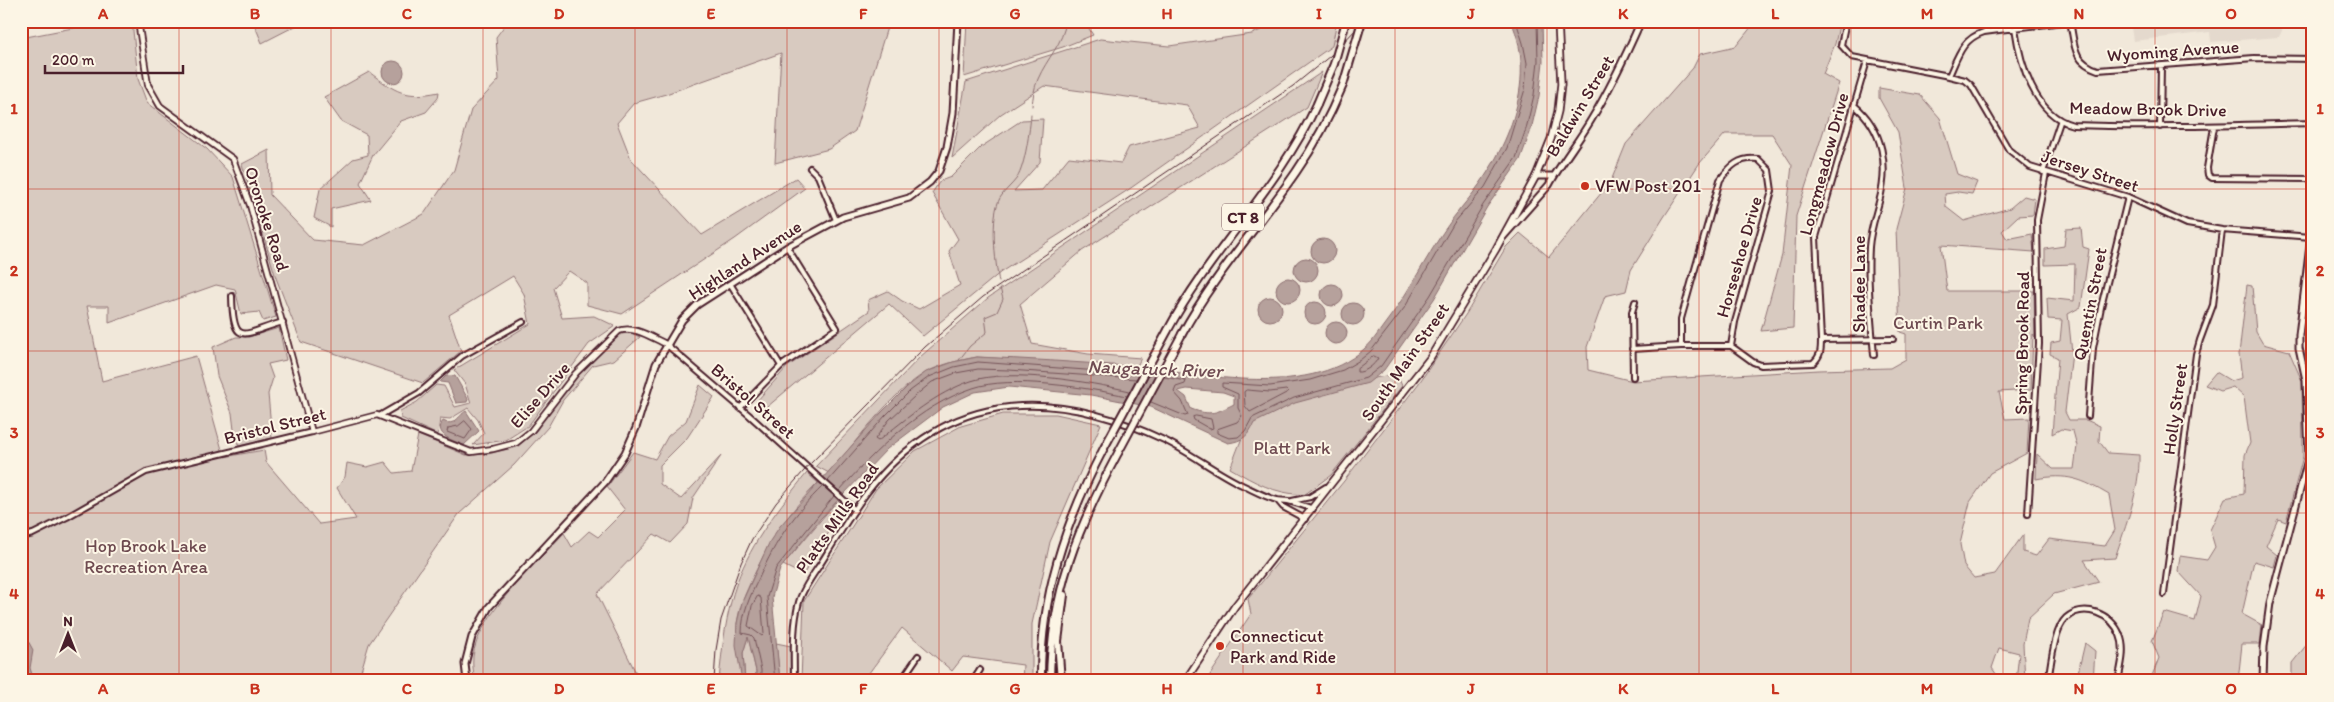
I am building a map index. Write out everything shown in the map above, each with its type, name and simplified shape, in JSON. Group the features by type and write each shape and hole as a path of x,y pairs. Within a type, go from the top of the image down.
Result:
{"highway":[{"name":"CT 8","path":"1041,681 1044,619 1054,569 1076,504 1168,330 1204,270 1283,165 1318,104 1334,64 1346,21"},
{"name":"CT 8","path":"1050,681 1055,620 1065,572 1088,510 1182,334 1216,278 1306,159 1343,85 1362,21"},
{"path":"1061,681 1058,652 1060,621 1076,540"}],"main road":[{"name":"Highland Avenue","path":"467,681 466,664 472,637 489,607 605,482 624,453 636,428 656,364 666,344 682,320 697,305 731,285 787,247 836,220 871,208 910,198 918,193 938,171 947,147 953,113 958,21"},
{"name":"South Main Street","path":"1185,681 1235,606 1333,484 1430,358 1503,237 1536,176 1548,148 1558,110 1561,69 1558,21"},
{"name":"Baldwin Street","path":"1503,237 1549,184 1552,176 1600,105 1641,21"},
{"name":"Baldwin Street","path":"1536,176 1552,176"},
{"path":"2263,681 2264,647 2270,604 2309,456 2306,380 2299,348 2299,335 2313,209"}],"street":[{"name":"Oronoke Road","path":"138,21 148,85 160,106 233,159 250,205 312,432"},
{"name":"Jersey Street","path":"1846,21 1841,45 1852,57 1965,80 1971,85 2009,150 2030,167 2128,198 2187,224 2222,230 2311,236"},
{"path":"1949,76 1957,57 1973,36 2070,21"},
{"name":"Wyoming Avenue","path":"2070,21 2076,54 2081,63 2098,70 2254,58 2313,59"},
{"name":"Meadow Brook Drive","path":"2015,28 2019,56 2024,68 2042,104 2060,122 2073,125 2160,127 2313,123"},
{"name":"Longmeadow Drive","path":"1731,346 1753,362 1761,365 1813,363 1821,353 1816,237 1867,61"},
{"path":"2160,127 2161,66"},
{"name":"Shadee Lane","path":"1854,105 1864,112 1879,138 1885,168 1884,182 1870,235 1874,355"},
{"name":"Spring Brook Road","path":"2028,514 2039,344 2037,220 2045,173 2060,122"},
{"path":"2214,127 2207,168 2208,175 2212,178 2313,179"},
{"name":"Horseshoe Drive","path":"1681,346 1681,319 1720,180 1727,170 1741,160 1758,159 1769,170 1772,191 1735,322 1731,346"},
{"path":"810,168 818,176 836,220"},
{"name":"Quentin Street","path":"2088,416 2094,340 2128,198"},
{"name":"Holly Street","path":"2164,594 2196,354 2214,305 2222,230"},
{"path":"740,408 781,366 838,328 787,247"},
{"path":"731,285 781,366"},
{"path":"232,296 232,321 237,330 244,333 253,333 283,322"},
{"path":"1633,377 1632,312 1635,302"},
{"name":"Bristol Street","path":"21,537 33,534 67,517 146,472 312,432 366,416 381,415 419,393 462,356 523,322"},
{"name":"Bristol Street","path":"623,329 635,330 666,344 855,510"},
{"name":"Elise Drive","path":"381,415 471,452 494,449 516,442 530,431 582,366 608,339 623,329"},
{"path":"1821,340 1893,338"},
{"path":"1632,349 1681,346 1731,346"},
{"name":"Platts Mills Road","path":"794,681 794,631 800,600 805,588 855,510 890,467 926,436 948,424 985,411 1032,405 1056,406 1085,412 1140,430 1174,445 1241,485 1278,501 1310,497 1333,484"},
{"name":"Platts Mills Road","path":"1278,501 1283,507 1305,518"},
{"name":"Platts Mills Road","path":"1287,501 1313,509"},
{"path":"2048,681 2060,629 2066,618 2078,612 2092,610 2114,624 2121,635 2123,649 2118,681"},
{"path":"901,681 918,656"},
{"path":"973,681 980,670"}],"shaded area":[{"path":"2130,21 2285,21 2285,24 2279,37 2211,42 2210,32 2133,41"}],"green space":[{"name":"Hop Brook Lake Recreation Area","path":"109,21 132,21 138,79 147,103 207,149 233,177 276,317 263,321 259,312 241,314 235,289 216,285 109,323 109,306 87,306 102,381 196,356 224,457 264,450 266,462 319,524 356,519 337,488 345,477 347,463 367,467 385,462 394,473 411,471 418,435 466,455 487,454 517,447 536,431 558,399 589,363 619,334 631,333 640,337 614,360 593,365 563,400 548,427 514,465 459,514 369,644 358,681 21,681 21,38"},
{"path":"253,21 305,21 262,43"},
{"path":"508,21 889,21 855,131 829,149 775,163 781,53 666,94 634,103 617,123 631,159 702,235 796,178 805,188 735,239 622,314 587,305 587,283 569,271 553,288 562,318 594,316 615,326 589,344 528,426 506,440 473,445 484,433 478,420 468,408 450,419 440,418 438,435 401,418 400,411 417,402 436,385 444,386 455,407 471,403 465,384 454,370 530,324 524,294 513,276 449,315 461,351 423,383 301,342 276,278 242,164 269,150 270,195 313,240 364,245 424,214 454,170 471,110 499,80 496,37"},
{"path":"967,21 1084,21 1093,35 1063,47 964,77"},
{"path":"1281,21 1337,21 1332,46 1128,190 1001,272 923,336 889,304 767,407 756,402 787,367 869,311 868,300 888,291 902,301 919,309 960,285 949,251 958,239 932,193 940,181 951,177 981,147 1022,120 1043,119 1040,162 1014,191 1042,190 1069,157 1121,163 1129,147 1200,128 1187,105 1044,86 1001,114 952,158 966,82 1100,39 1169,46 1252,34"},
{"name":"Curtin Park","path":"1756,21 1840,21 1835,44 1823,74 1839,83 1796,216 1793,328 1761,331 1782,255 1792,165 1772,134 1725,134 1699,164 1664,217 1631,270 1626,291 1605,296 1587,347 1588,370 1633,381 1819,370 1890,368 1906,359 1906,334 1900,332 1896,229 1907,188 1898,132 1879,98 1879,88 1920,95 1940,118 1957,174 1977,182 1972,194 1958,192 1945,194 1946,207 1964,221 2010,208 2024,196 2035,199 2033,215 2018,216 2002,231 2007,239 2032,234 2034,252 1941,245 1947,291 2034,291 2035,337 2033,334 2031,390 1999,392 2005,419 2029,418 2027,453 1990,473 1970,502 1960,544 1964,566 1974,578 1995,574 2023,535 2023,552 2036,556 2049,539 2105,546 2115,530 2109,495 2082,481 2066,477 2036,479 2037,454 2053,469 2074,469 2077,446 2073,431 2061,429 2052,434 2058,358 2050,354 2051,343 2060,341 2062,320 2048,319 2047,298 2074,301 2075,264 2045,265 2045,249 2064,246 2066,229 2081,228 2083,247 2089,249 2081,307 2068,314 2072,353 2065,412 2069,420 2086,420 2100,426 2099,441 2108,453 2139,455 2135,494 2115,558 2084,560 2099,582 2054,594 2028,618 2023,644 2025,681 2016,681 2019,653 1999,648 1992,668 2001,681 1206,681 1251,614 1248,599 1344,481 1419,383 1466,314 1506,247 1520,233 1549,257 1611,181 1626,144 1693,68 1700,54 1736,46"},
{"path":"369,72 401,92 418,95 439,92 438,98 426,112 401,121 373,155 360,183 371,200 331,209 331,227 314,218 320,189 353,159 368,155 367,135 341,121 324,97"},
{"path":"1322,72 1307,107 1082,251 1020,304 1032,344 1088,354 1141,358 1136,368 977,357 957,361 925,373 899,393 874,419 829,473 816,466 920,357 988,298"},
{"path":"2247,285 2252,286 2256,332 2263,344 2289,351 2302,381 2303,456 2286,522 2278,519 2266,546 2277,555 2274,567 2254,561 2242,614 2262,625 2260,644 2242,644 2238,681 2150,681 2159,658 2152,641 2164,612 2195,621 2201,596 2178,571 2180,556 2207,560 2215,547 2210,530 2225,498 2244,494 2245,455 2250,443 2244,397 2233,387 2220,391 2205,385 2216,372 2231,381 2242,378 2239,354"},
{"path":"279,328 286,360 268,364 273,378 268,394 272,438 239,446 235,438 232,413 217,376 213,347 236,337 249,337"},
{"name":"Platt Park","path":"1397,374 1402,386 1331,475 1304,495 1274,490 1230,468 1247,428 1260,414 1296,398 1319,391"},
{"path":"700,385 714,397 687,438 660,465 660,484 681,499 721,456 693,498 688,524 670,543 654,534 597,594 640,681 474,681 473,657 477,642 496,608 564,533 572,547 589,531 598,537 625,510 607,487 633,452 655,459 668,436 686,421"},
{"path":"1003,414 1056,414 1101,424 1050,542 1032,624 1032,681 1022,681 1023,665 963,657 952,671 902,628 863,681 801,681 804,601 876,489 915,451 961,426"},
{"path":"807,473 818,483 797,505 774,538 753,577 741,606 737,631 742,681 719,681 727,618 743,567 768,524"},
{"path":"836,502 843,509 803,575 783,565"},
{"path":"748,636 756,671 756,681 745,681 743,653"},
{"path":"776,643 791,646 791,681 780,681"},
{"path":"2085,643 2095,651 2093,681 2076,681"},
{"path":"2308,643 2313,646 2313,681 2292,681 2292,663"}],"water":[{"path":"1511,21 1542,21 1543,62 1539,96 1531,130 1520,160 1487,207 1434,299 1384,370 1368,383 1295,403 1254,423 1244,437 1238,441 1228,443 1151,407 1091,395 1009,387 975,392 943,407 887,449 821,518 780,569 772,597 780,681 756,681 756,671 748,637 743,653 745,681 742,681 736,645 737,623 742,602 770,541 780,526 881,413 907,387 926,372 953,362 977,357 1124,366 1215,377 1281,379 1312,374 1340,365 1364,349 1395,310 1443,232 1480,184 1505,141 1514,117 1519,93 1521,69 1519,44","holes":["1187,389 1223,392 1234,396 1234,404 1209,413 1191,409 1186,397 1178,391"]},
{"path":"393,61 401,64 404,72 401,80 393,83 385,80 382,72 385,64"},
{"path":"1323,239 1328,240 1334,246 1334,256 1328,262 1323,263 1318,262 1312,256 1311,251 1312,246 1318,240"},
{"path":"1306,258 1311,259 1317,265 1317,275 1311,281 1306,282 1301,281 1295,275 1294,270 1295,265 1301,259"},
{"path":"1288,278 1293,279 1299,285 1299,295 1293,301 1288,302 1283,301 1277,295 1276,290 1277,285 1283,279"},
{"path":"1332,284 1340,287 1343,295 1340,303 1332,306 1324,303 1321,295 1324,287"},
{"path":"1270,297 1275,298 1281,304 1281,314 1275,320 1270,321 1265,320 1259,314 1258,309 1259,304 1265,298"},
{"path":"1315,302 1323,305 1326,313 1323,321 1315,324 1307,321 1304,313 1307,305"},
{"path":"1353,303 1361,306 1364,314 1361,322 1353,325 1345,322 1342,314 1345,306"},
{"path":"1336,322 1344,325 1347,333 1344,341 1336,344 1328,341 1325,333 1328,325"},
{"path":"446,376 455,376 468,399 467,402 456,403 448,383 440,382"},
{"path":"466,411 479,431 464,445 446,437 441,430 441,426 443,421 451,423"},
{"path":"21,628 33,650 30,668 34,681 21,681"}],"waterway":[{"path":"1032,106 1037,82 1062,37 1066,21"},
{"path":"999,282 994,239 995,216 1000,198 1015,181 1020,172 1027,147 1031,114"},
{"path":"959,360 970,346 987,332 985,317 997,312 1003,299 1000,288"}],"railway":[{"path":"714,681 716,650 721,620 741,563 752,539 776,503 810,464 925,347 983,297 1293,86 1330,56 1364,21"}],"place":[{"name":"VFW Post 201","path":"1585,186"},
{"name":"Connecticut Park and Ride","path":"1220,646"}],"water label":[{"name":"Naugatuck River","path":"1155,368"}]}
